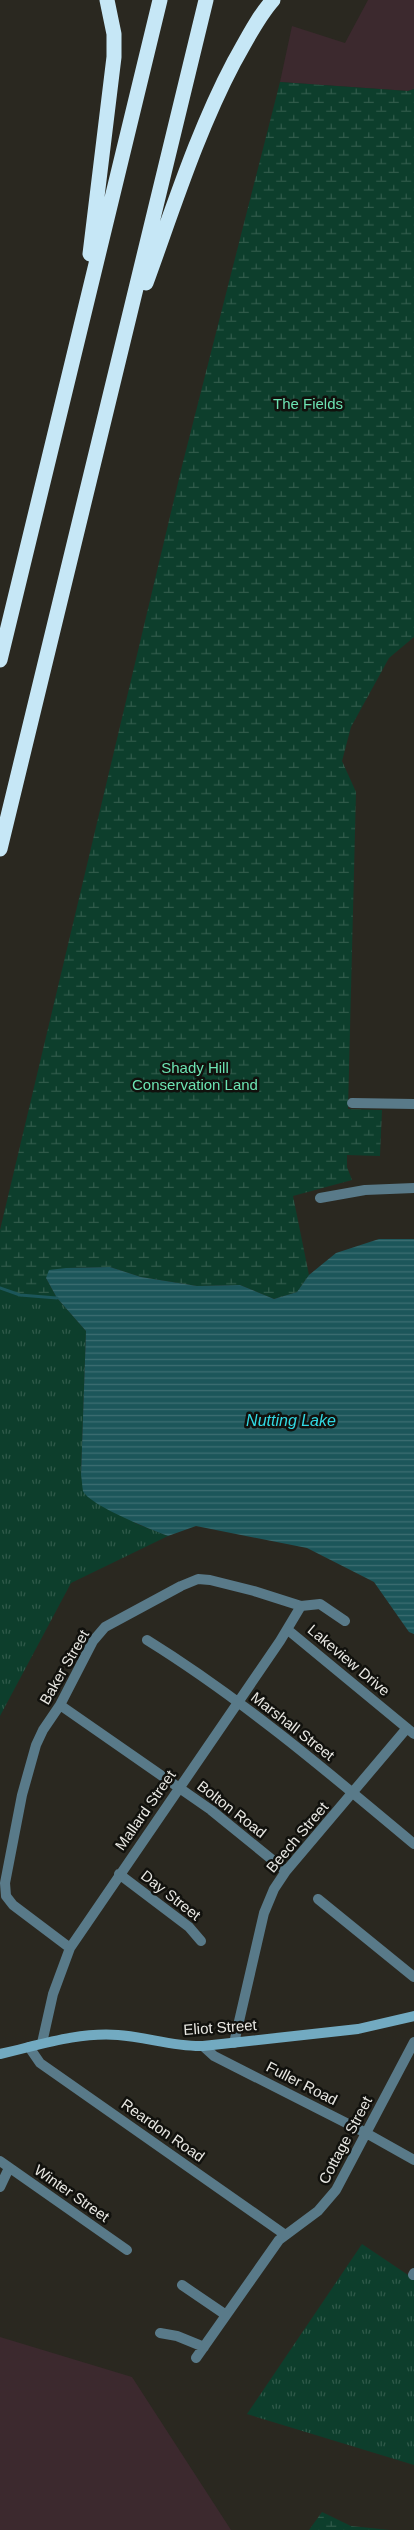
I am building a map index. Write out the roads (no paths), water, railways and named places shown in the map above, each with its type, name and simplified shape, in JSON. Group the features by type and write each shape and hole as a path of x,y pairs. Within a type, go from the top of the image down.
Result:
{"highway":[{"path":"81,328 114,57 114,34 107,0"},
{"path":"0,660 160,0"},
{"path":"0,850 206,0"},
{"path":"121,352 200,136 223,83 245,42 273,0"}],"street":[{"path":"352,1103 414,1104"},
{"path":"320,1198 365,1190 414,1188"},
{"name":"Baker Street","path":"70,1948 24,1915 6,1896 6,1876 36,1744 42,1730 60,1705 93,1641 106,1627 192,1580 210,1580 301,1606 320,1604 346,1620"},
{"name":"Mallard Street","path":"42,2043 53,1994 70,1948 288,1630 301,1606"},
{"name":"Lakeview Drive","path":"288,1630 411,1731"},
{"name":"Marshall Street","path":"147,1640 193,1668 238,1702 354,1793 414,1844"},
{"name":"Bolton Road","path":"60,1705 179,1787 286,1871"},
{"name":"Beech Street","path":"234,2042 262,1919 274,1889 286,1871 411,1731"},
{"name":"Day Street","path":"119,1874 189,1927 201,1941"},
{"path":"318,1899 414,1977"},
{"name":"Eliot Street","path":"0,2054 77,2036 105,2034 130,2036 185,2046 203,2046 363,2028 414,2016"},
{"name":"Cottage Street","path":"196,2358 284,2234 318,2211 331,2197 348,2171 414,2042"},
{"name":"Fuller Road","path":"203,2046 214,2056 366,2133 414,2160"},
{"name":"Reardon Road","path":"29,2047 40,2063 284,2234"},
{"name":"Winter Street","path":"0,2161 126,2250"},
{"path":"0,2186 9,2168"},
{"path":"182,2285 226,2315"},
{"path":"160,2333 177,2336 204,2347"}],"water":[{"name":"Nutting Lake","path":"379,1239 414,1239 414,1634 409,1632 374,1582 307,1548 196,1526 168,1536 108,1510 88,1497 83,1491 81,1475 86,1331 57,1298 46,1278 49,1270 110,1267 141,1277 197,1286 240,1285 274,1299 297,1292 309,1275 336,1253"}],"waterway":[{"path":"0,1288 20,1295 57,1298"}],"park label":[{"name":"The Fields","path":"308,403"},
{"name":"Shady Hill Conservation Land","path":"195,1076"}]}
